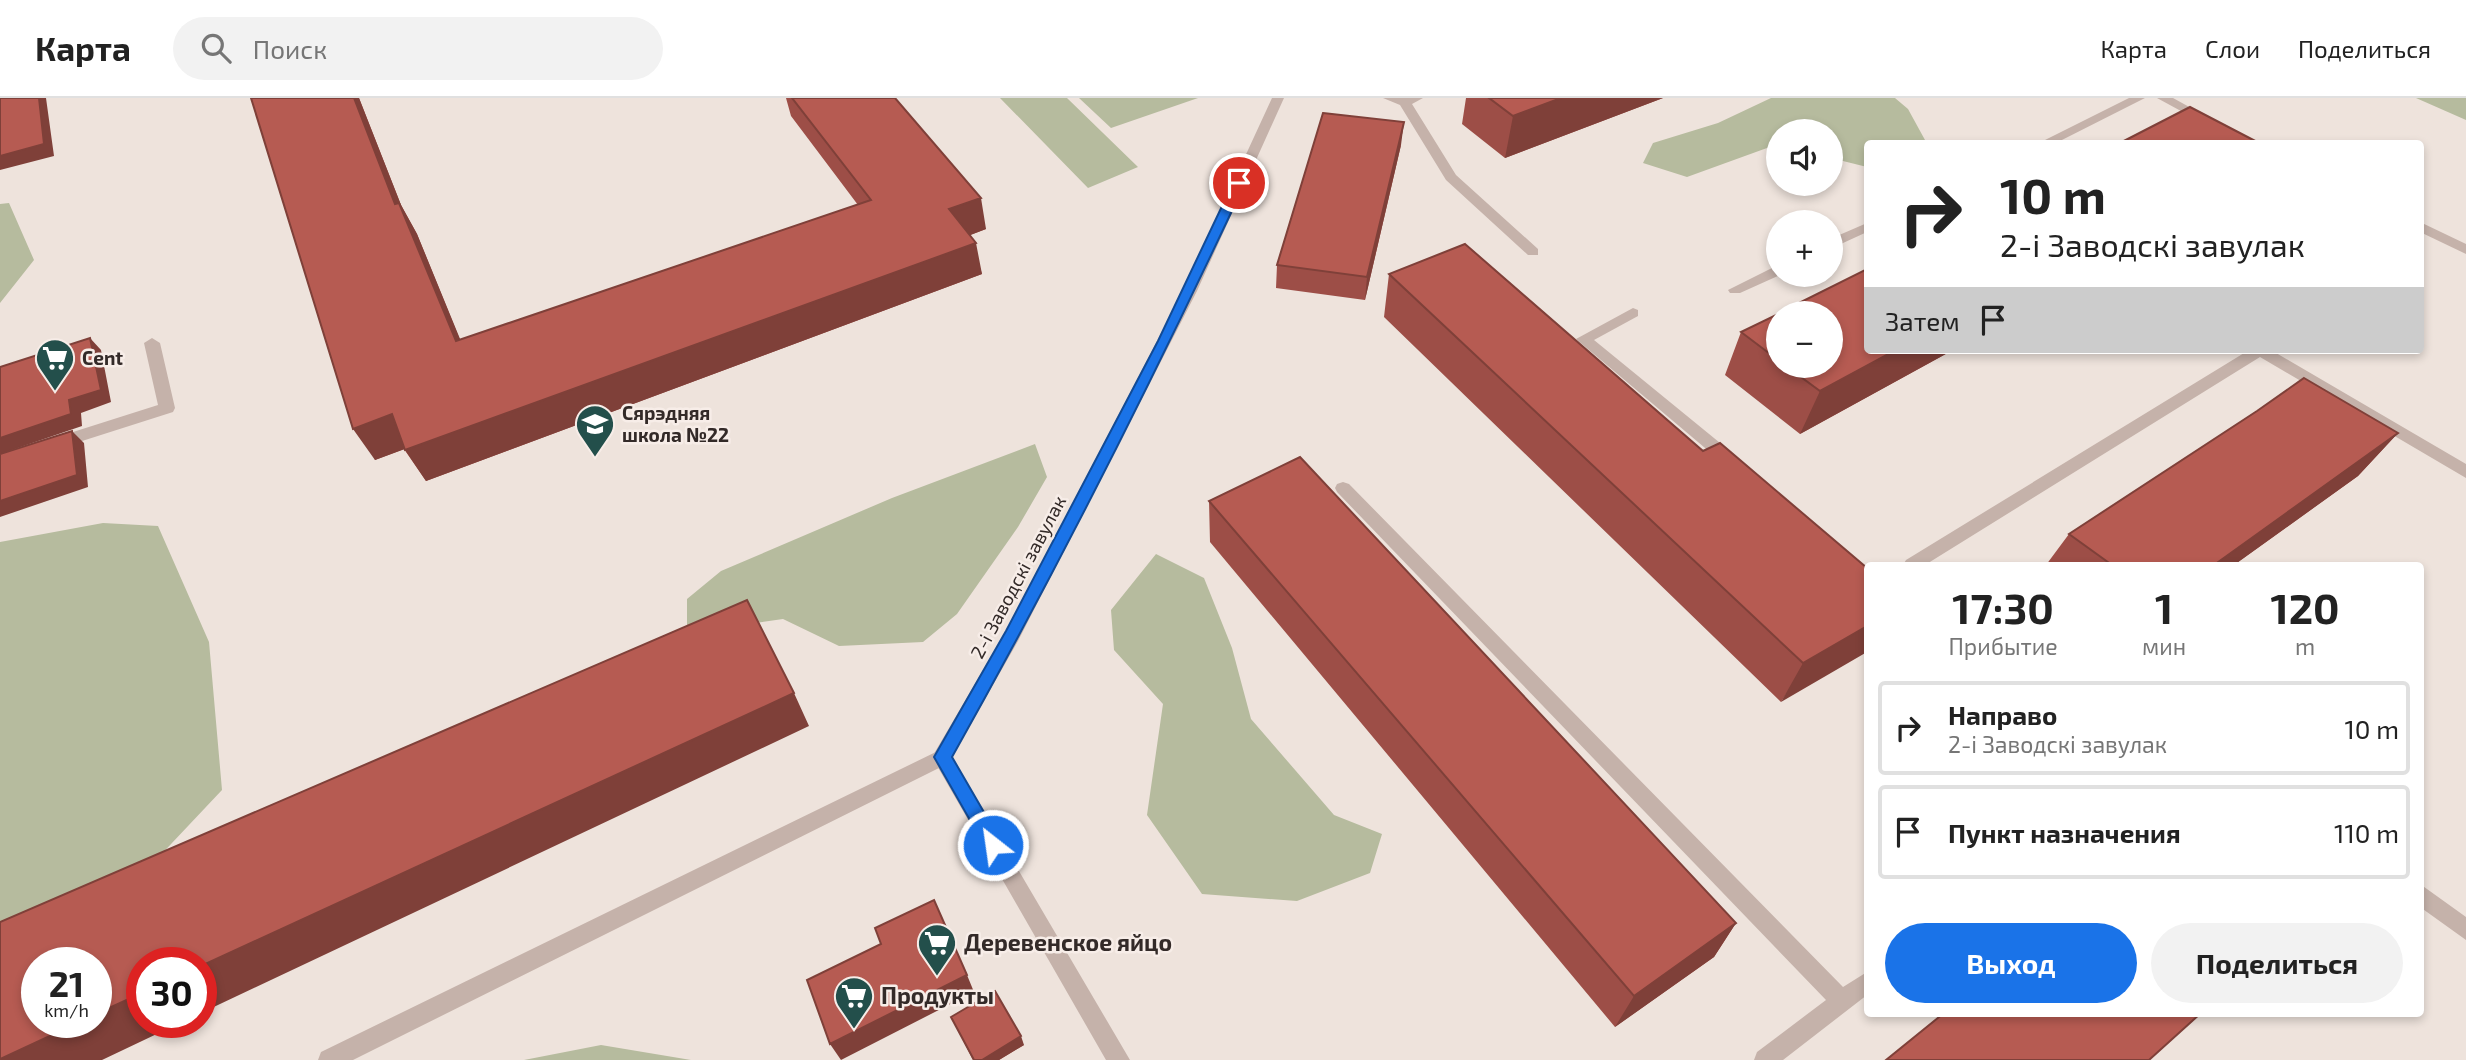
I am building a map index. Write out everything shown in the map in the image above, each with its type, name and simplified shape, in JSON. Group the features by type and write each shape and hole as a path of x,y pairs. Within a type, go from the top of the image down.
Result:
{"street":[{"name":"2-і Заводскі завулак","path":"942,757 1012,636 1184,304 1278,98"},
{"path":"1390,98 1411,100 1451,177 1533,253"},
{"path":"2051,140 2139,98"},
{"path":"2163,98 2218,126"},
{"path":"1843,239 1864,228"},
{"path":"2424,231 2466,250"},
{"path":"1735,290 1766,276"},
{"path":"1633,313 1583,339 1738,467"},
{"path":"38,449 167,408 152,343"},
{"path":"1917,562 2254,354"},
{"path":"2267,354 2466,471"},
{"path":"1343,488 1842,1002"},
{"path":"330,1060 942,757 1119,1060"},
{"path":"2424,897 2466,930"},
{"path":"1765,1060 1864,984"}],"green space":[{"path":"1000,98 1067,98 1138,167 1088,188"},
{"path":"1079,98 1198,98 1111,128"},
{"path":"1771,98 1895,98 1908,109 1925,140 1864,140 1864,166 1843,161 1843,119 1766,119 1766,148 1687,177 1643,163 1653,143 1718,123"},
{"path":"2416,98 2466,98 2466,120"},
{"path":"9,203 34,260 0,303 0,204"},
{"path":"1035,444 1047,477 1018,527 957,614 923,642 839,646 783,619 687,633 687,599 721,571 892,498"},
{"path":"103,523 158,526 209,642 222,790 138,879 0,936 0,542"},
{"path":"1156,554 1204,578 1232,648 1251,719 1334,815 1382,834 1370,873 1297,901 1202,894 1147,815 1163,704 1114,650 1111,610"},
{"path":"601,1045 691,1060 524,1060"}],"building":[{"path":"0,98 39,98 44,144 0,156"},
{"path":"251,98 354,98 395,204 399,203 456,341 871,200 792,98 895,98 981,198 949,209 976,243 405,450 392,414 353,429"},
{"path":"1489,98 1561,98 1513,116"},
{"path":"2190,107 2253,140 2126,140"},
{"path":"1323,113 1404,122 1367,277 1277,265"},
{"path":"1465,244 1703,451 1720,443 1864,565 1864,628 1803,663 1389,274"},
{"path":"1864,270 1864,354 1889,354 1820,391 1802,378 1843,378 1843,301 1803,301 1831,287 1843,287 1843,281"},
{"path":"1766,320 1766,351 1741,332"},
{"name":"Cent","path":"90,338 101,390 69,400 71,414 0,438 0,367"},
{"path":"2304,378 2398,433 2218,562 2108,562 2069,534"},
{"path":"72,431 77,475 0,501 0,454"},
{"path":"1300,457 1736,923 1634,996 1209,501"},
{"path":"747,600 794,693 217,959 217,947 126,947 126,1000 112,1007 112,947 21,947 21,1038 45,1038 0,1059 0,922"},
{"path":"934,900 967,975 830,1044 807,980 881,944 875,928"},
{"path":"995,991 1021,1036 982,1060 974,1060 951,1017"},
{"path":"1939,1017 2197,1017 2149,1060 1886,1060"}],"place":[{"name":"Cent","path":"55,392"},
{"name":"Сярэдняя школа №22","path":"595,458"},
{"name":"Деревенское яйцо","path":"937,977"},
{"name":"Продукты","path":"854,1030"}],"route":[{"path":"993,845 942,757 1012,636 1165,341 1239,183"}]}
